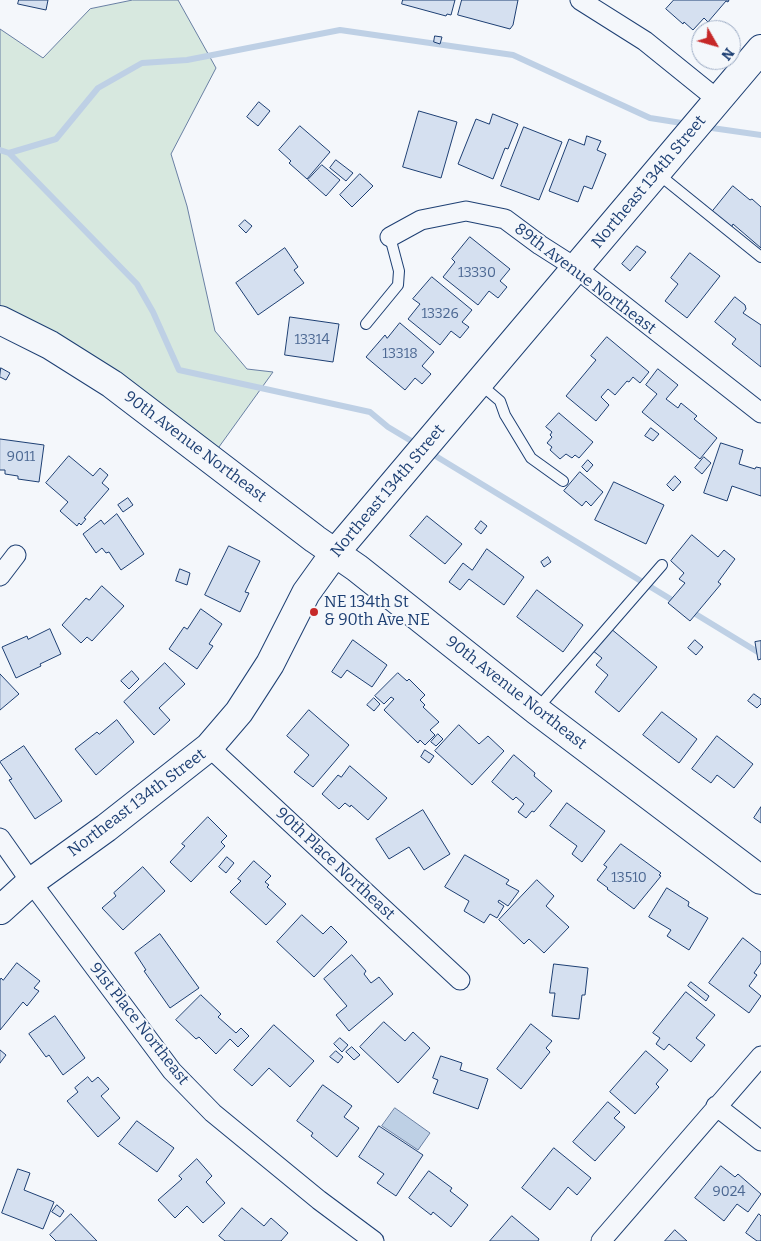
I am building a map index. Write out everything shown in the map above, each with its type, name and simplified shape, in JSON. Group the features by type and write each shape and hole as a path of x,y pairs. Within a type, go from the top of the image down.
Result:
{"street":[{"path":"580,0 644,41 714,105"},
{"name":"Northeast 134th Street","path":"0,910 31,882 106,828 209,747 239,712 270,664 306,593 334,554 761,49"},
{"name":"89th Avenue Northeast","path":"390,237 421,220 466,211 506,219 540,245 576,268 761,413"},
{"name":"90th Avenue Northeast","path":"0,320 50,345 112,384 334,554 357,568 536,710 761,880"},
{"path":"0,576 16,555"},
{"name":"90th Place Northeast","path":"209,747 460,980"},
{"name":"91st Place Northeast","path":"0,838 172,1071 213,1113 319,1200 374,1241"},
{"path":"600,1241 761,1056"},
{"path":"716,1106 761,1141"}],"lane":[{"path":"656,173 761,257"},
{"path":"366,324 398,285 399,271 390,237"},
{"path":"479,384 500,400 505,415 531,458 563,481"},
{"path":"536,710 662,565"}],"shaded area":[{"path":"133,0 178,0 216,68 171,154 187,206 215,331 247,369 273,372 211,458 0,320 0,29 43,58 90,9"}],"water":[{"path":"395,1108 430,1133 418,1150 382,1126"}],"building":[{"path":"19,0 48,0 46,10 18,4"},
{"path":"403,0 455,0 451,15 447,14 446,16 402,4"},
{"path":"462,0 518,0 513,25 510,29 458,15"},
{"path":"674,0 729,0 710,20 704,18 702,20 691,20 691,28 684,22 683,24 666,9"},
{"path":"435,36 442,37 440,44 434,42"},
{"path":"259,102 270,111 258,126 247,117"},
{"path":"419,111 457,122 441,178 403,167"},
{"path":"493,114 518,124 508,149 505,148 493,179 458,164 476,119 489,124"},
{"path":"300,126 330,152 307,179 289,163 291,161 279,150"},
{"path":"524,127 562,142 539,200 501,186"},
{"path":"587,136 601,141 597,150 606,154 592,189 584,186 578,202 549,191 569,139 584,145"},
{"path":"336,160 353,173 346,181 330,168"},
{"path":"322,165 340,180 326,196 308,180"},
{"path":"360,174 373,186 352,207 340,195"},
{"path":"733,186 761,207 761,248 733,224 731,228 712,212"},
{"path":"245,220 252,226 246,233 239,226"},
{"path":"470,237 510,269 500,281 507,287 498,298 489,291 478,305 443,277 455,262 452,259"},
{"path":"637,246 646,252 630,271 622,264"},
{"path":"285,248 298,267 294,270 304,283 258,315 236,283"},
{"path":"690,253 720,276 687,318 665,301 678,284 671,278"},
{"path":"432,277 472,310 462,322 469,327 460,338 451,331 440,345 408,319 420,304 413,299"},
{"path":"735,297 745,305 746,309 743,313 761,325 761,367 732,344 736,339 715,322"},
{"path":"290,317 339,324 333,362 285,355"},
{"path":"400,323 434,352 422,366 431,374 422,384 415,378 405,390 366,357 385,335 387,338"},
{"path":"607,337 649,372 640,383 633,377 629,382 627,381 615,395 608,389 601,397 609,405 596,421 566,396 596,360 591,356"},
{"path":"1,368 10,373 6,380 0,377"},
{"path":"658,369 678,385 666,399 678,408 681,403 697,416 694,419 717,438 700,459 642,412 657,394 646,385"},
{"path":"559,413 593,442 579,458 575,455 572,458 566,454 560,459 550,450 552,447 547,443 552,437 550,435 552,432 546,427"},
{"path":"651,428 659,434 653,441 645,436"},
{"path":"0,439 44,445 39,482 18,479 18,476 5,474 5,470 0,470"},
{"path":"721,443 743,450 739,464 755,469 756,467 761,468 761,496 732,486 727,501 704,493"},
{"path":"69,456 93,476 100,468 108,475 102,483 109,489 84,518 86,519 81,525 79,523 77,526 60,511 68,502 46,483"},
{"path":"704,457 711,463 702,474 695,468"},
{"path":"588,460 593,465 587,472 582,467"},
{"path":"580,472 603,492 591,506 586,501 582,506 564,491"},
{"path":"675,476 681,482 673,491 667,485"},
{"path":"614,482 664,505 646,544 595,520"},
{"path":"128,498 133,505 123,512 118,505"},
{"path":"117,514 144,554 121,570 109,552 106,553 102,548 96,553 83,534 101,520 104,524"},
{"path":"427,516 462,544 445,564 410,536"},
{"path":"481,521 487,526 481,534 475,529"},
{"path":"692,535 718,557 724,550 735,559 718,582 721,584 690,621 668,603 685,583 679,579 684,573 671,561"},
{"path":"229,546 260,561 245,592 249,593 240,612 205,595"},
{"path":"487,549 524,577 504,605 469,579 460,590 449,582 463,563 472,570"},
{"path":"548,557 551,562 544,567 541,562"},
{"path":"180,569 190,573 187,585 176,581"},
{"path":"102,586 124,606 92,641 87,637 81,643 62,625 86,598 89,600"},
{"path":"537,590 583,625 563,652 517,617"},
{"path":"201,609 222,624 209,644 213,646 197,669 169,649 184,627 187,629"},
{"path":"610,628 657,667 619,712 595,692 608,675 596,665 602,658 592,650"},
{"path":"50,629 61,654 16,678 2,647 27,636 28,639"},
{"path":"353,640 387,665 372,687 347,670 341,678 332,672"},
{"path":"695,640 703,647 696,655 688,648"},
{"path":"761,641 761,659 758,660 755,642"},
{"path":"165,663 185,684 159,708 170,720 154,735 124,702"},
{"path":"132,671 139,679 129,689 121,681"},
{"path":"398,673 407,681 409,679 425,695 420,700 425,705 423,707 439,722 430,730 435,735 425,745 420,740 418,743 384,710 394,699 391,697 384,704 375,696"},
{"path":"0,674 19,694 0,710"},
{"path":"754,694 761,699 761,704 757,708 748,701"},
{"path":"374,698 380,704 374,711 367,705"},
{"path":"309,710 349,745 313,787 294,772 309,755 287,736"},
{"path":"662,712 697,739 679,763 643,735"},
{"path":"117,720 134,742 96,775 75,749"},
{"path":"459,725 479,744 488,736 504,751 472,785 435,751"},
{"path":"438,734 443,739 436,746 431,742"},
{"path":"717,736 753,764 734,788 717,775 711,783 692,769"},
{"path":"24,746 62,801 35,819 9,780 12,779 0,762"},
{"path":"425,750 434,756 429,763 421,757"},
{"path":"514,755 552,791 534,812 532,811 526,818 518,812 524,804 516,797 513,800 492,782"},
{"path":"350,766 387,798 368,820 351,805 350,807 345,803 339,809 322,794 338,775 341,777"},
{"path":"567,803 605,831 582,862 572,854 577,846 550,826"},
{"path":"761,807 761,823 754,818"},
{"path":"423,810 450,854 424,870 409,847 389,859 376,839"},
{"path":"208,817 227,836 221,842 225,846 191,882 170,862 185,846 182,844"},
{"path":"621,844 661,873 659,875 661,876 634,909 597,880 607,867 604,865"},
{"path":"465,855 509,880 506,884 519,891 508,906 499,900 498,902 504,906 497,918 490,914 484,923 464,911 469,901 445,887"},
{"path":"227,857 234,863 226,873 219,867"},
{"path":"254,861 271,876 265,882 269,885 267,887 286,904 266,925 230,892 241,881 238,879"},
{"path":"143,867 165,891 123,930 102,908 116,896 114,893"},
{"path":"537,880 554,896 546,906 569,927 544,953 529,939 524,944 499,920"},
{"path":"667,888 689,902 688,906 708,918 689,950 667,936 671,930 649,917"},
{"path":"302,915 323,934 331,926 347,942 314,977 277,942"},
{"path":"160,934 199,988 170,1008 144,971 146,970 135,953"},
{"path":"743,938 761,952 761,963 754,973 757,975 749,986 761,996 749,1013 709,983"},
{"path":"352,955 366,971 364,974 371,983 379,977 393,994 349,1031 336,1015 347,1006 324,979"},
{"path":"17,963 40,981 34,988 39,991 27,1006 23,1002 0,1030 0,980 1,978 3,980"},
{"path":"554,964 588,968 585,995 582,995 579,1019 552,1016 555,993 550,993"},
{"path":"691,982 709,996 706,1001 688,986"},
{"path":"686,992 715,1015 696,1038 705,1045 691,1062 669,1044 664,1050 656,1044 660,1038 653,1033"},
{"path":"201,995 221,1014 218,1017 236,1033 241,1028 249,1036 238,1047 230,1039 216,1054 199,1037 196,1039 176,1020"},
{"path":"55,1016 85,1058 63,1075 49,1055 46,1057 29,1034"},
{"path":"384,1022 405,1041 413,1032 430,1048 398,1083 360,1047"},
{"path":"531,1024 552,1041 546,1048 550,1052 521,1089 497,1069"},
{"path":"274,1025 314,1061 290,1087 269,1068 252,1086 234,1070"},
{"path":"340,1038 348,1045 342,1052 334,1044"},
{"path":"352,1047 360,1055 354,1060 346,1052"},
{"path":"0,1050 6,1055 0,1063"},
{"path":"336,1051 343,1057 338,1063 330,1057"},
{"path":"646,1051 668,1070 656,1084 659,1087 635,1114 610,1092"},
{"path":"441,1056 462,1063 460,1070 488,1079 478,1109 433,1093 438,1080 433,1078"},
{"path":"88,1077 92,1082 98,1077 109,1089 101,1096 120,1118 98,1137 67,1101 78,1092 75,1088"},
{"path":"323,1085 352,1106 344,1117 359,1128 337,1157 311,1136 313,1133 297,1121"},
{"path":"608,1102 620,1112 614,1118 625,1127 595,1161 573,1142"},
{"path":"137,1121 174,1148 157,1172 119,1144"},
{"path":"379,1126 423,1155 396,1196 377,1183 384,1174 359,1157"},
{"path":"554,1148 591,1178 577,1195 568,1187 550,1210 522,1188"},
{"path":"197,1159 212,1176 206,1182 225,1203 203,1223 187,1206 175,1218 158,1200 182,1179 179,1176"},
{"path":"721,1166 735,1177 738,1174 761,1194 748,1212 737,1204 724,1221 695,1198"},
{"path":"18,1169 30,1173 24,1190 54,1202 43,1229 2,1213"},
{"path":"429,1171 452,1188 450,1191 468,1205 451,1227 433,1212 431,1215 409,1198"},
{"path":"57,1205 64,1211 60,1217 52,1212"},
{"path":"242,1208 264,1226 271,1218 288,1233 281,1241 225,1241 219,1236"},
{"path":"71,1214 97,1241 56,1241 50,1235"},
{"path":"759,1214 761,1216 761,1241 757,1241 746,1233"},
{"path":"512,1216 539,1239 538,1241 490,1241"},
{"path":"675,1230 687,1241 665,1241"}],"waterway":[{"path":"9,153 56,139 98,88 142,63 187,60 340,30 513,55 650,118 688,124"},
{"path":"705,127 761,135"},
{"path":"0,150 9,153 137,284 153,312 179,370 370,412 388,427 418,445"},
{"path":"429,452 677,603"},
{"path":"689,610 761,654"}],"place":[{"name":"NE 134th St & 90th Ave NE","path":"314,612"}]}
